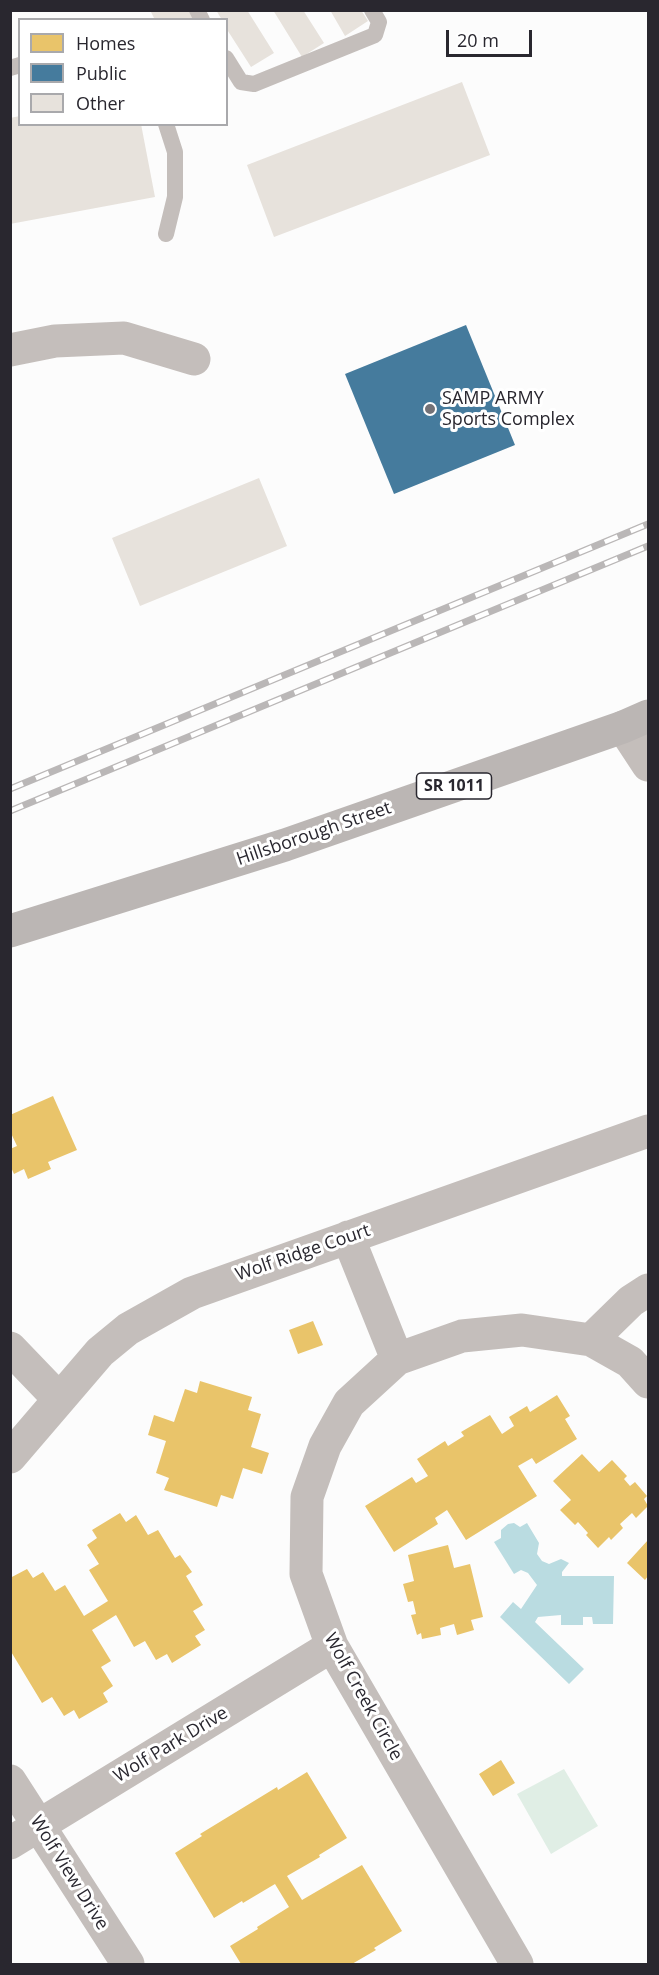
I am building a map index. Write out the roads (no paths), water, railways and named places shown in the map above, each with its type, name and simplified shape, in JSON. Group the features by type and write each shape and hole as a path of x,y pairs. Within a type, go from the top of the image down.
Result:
{"main road":[{"name":"Hillsborough Street","path":"10,931 285,845 636,722"}],"street":[{"path":"10,350 55,341 124,338 194,359"},
{"path":"636,722 648,765"},
{"name":"Wolf Ridge Court","path":"10,1457 100,1352 128,1329 192,1293 648,1131"},
{"path":"348,1237 397,1359"},
{"path":"591,1340 632,1301 648,1290"},
{"name":"Wolf Creek Circle","path":"518,1965 332,1646 306,1574 307,1497 325,1446 349,1402 397,1359 462,1336 522,1330 591,1340 630,1362 648,1382"},
{"path":"10,1348 59,1399"},
{"name":"Wolf Park Drive","path":"10,1843 332,1646"},
{"name":"Wolf View Drive","path":"10,1781 128,1965"}],"lane":[{"path":"228,61 242,82 254,84 375,35 379,22 372,10"},
{"path":"166,234 175,197 175,152 167,126"}],"water":[{"path":"514,1523 520,1527 527,1523 539,1543 537,1554 542,1561 549,1564 561,1559 569,1563 562,1572 562,1576 614,1576 613,1624 593,1624 592,1617 583,1617 583,1625 561,1625 561,1615 538,1617 535,1622 584,1669 569,1684 500,1617 513,1602 521,1609 537,1585 528,1573 521,1570 514,1574 494,1542 501,1538 501,1530 508,1524"}],"railway":[{"path":"10,789 648,524"},
{"path":"10,811 648,546"}],"place":[{"name":"SAMP ARMY Sports Complex","path":"430,409"}]}
